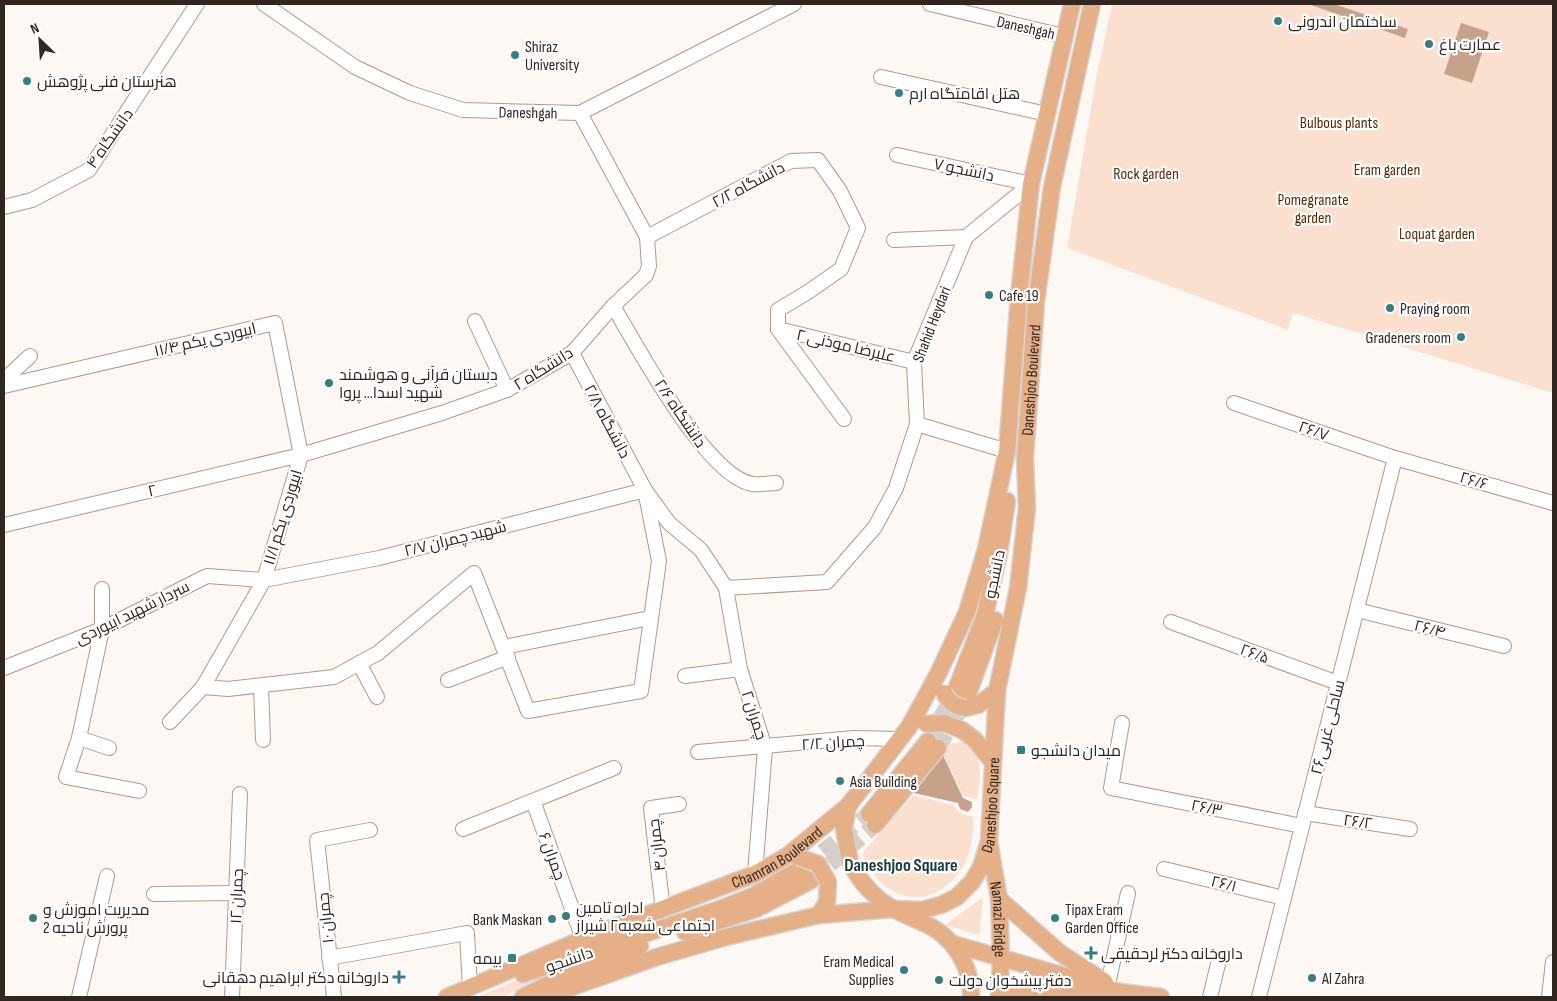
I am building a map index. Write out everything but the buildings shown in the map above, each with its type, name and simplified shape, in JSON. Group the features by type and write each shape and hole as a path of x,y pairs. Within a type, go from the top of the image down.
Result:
{"main road":[{"name":"Daneshjoo Boulevard","path":"905,733 938,674 967,612 988,541 1007,452 1019,296 1031,184 1063,36 1072,4"},
{"name":"Daneshjoo Boulevard","path":"992,761 997,691 1018,588 1027,508 1025,458 1036,302 1052,187 1092,4"},
{"name":"دانشجو","path":"958,698 985,615 999,553 1007,502 1007,452"},
{"name":"دانشجو","path":"958,698 996,619 1025,458"},
{"path":"938,674 958,698 978,705 997,691"},
{"name":"Daneshjoo Square","path":"893,909 922,910 941,905 957,897 972,882 981,867 989,841 992,761 980,745 962,730 944,723 926,724 905,733"},
{"path":"905,733 848,806 844,829 850,862 856,874 871,892 893,909 935,929 953,944 1114,988 1161,997"},
{"path":"872,820 933,744"},
{"name":"Chamran Boulevard","path":"447,997 583,939 755,874 806,868 848,806"},
{"name":"Namazi Bridge","path":"989,841 999,899 1001,958 999,997"},
{"name":"دانشجو","path":"470,988 547,968 717,910 753,896 806,868"},
{"name":"دانشجو","path":"523,997 637,947 756,909 806,868"},
{"path":"806,868 827,902 819,915"},
{"path":"999,899 1060,953 1114,988"},
{"path":"544,997 657,957 726,937 819,915 893,909"},
{"path":"953,944 971,981 971,997"},
{"path":"1008,997 1017,993 1114,988"}],"street":[{"name":"۴ دانشگاه","path":"4,207 32,200 89,170 197,4"},
{"name":"Daneshgah","path":"264,4 354,67 419,96 463,110 580,113 794,4"},
{"name":"Daneshgah","path":"930,4 1063,36"},
{"path":"881,77 1047,114"},
{"name":"۲ دانشگاه","path":"301,455 442,413 506,390 572,353 612,306 646,275 649,266 647,237 580,113"},
{"name":"۷ دانشجو","path":"897,155 1031,184"},
{"name":"۲/۲ دانشگاه","path":"647,237 791,162 818,160 840,191 858,228 841,269 778,310 778,329"},
{"name":"Shahid Heydari","path":"726,588 828,582 875,527 896,488 917,424 914,362 966,237 1031,184"},
{"path":"894,240 966,237"},
{"name":"۲/۶ دانشگاه","path":"612,306 686,425 708,454 733,475 752,484 776,483"},
{"path":"475,321 506,390"},
{"name":"۱۱/۴ ابیوردی یکم","path":"4,386 275,323 301,455"},
{"path":"778,329 844,419"},
{"name":"۲ علیرضا موذنی","path":"778,329 914,362"},
{"name":"۲/۸ دانشگاه","path":"572,353 645,490"},
{"path":"4,380 30,356"},
{"name":"۲۶/۷","path":"1234,403 1395,458"},
{"path":"917,424 1007,452"},
{"name":"۲","path":"4,525 301,455"},
{"name":"۱۱/۱ ابیوردی یکم","path":"170,722 203,687 264,580 301,455"},
{"name":"۲۶/۶","path":"1395,458 1553,503"},
{"name":"ساحلی غربی۲۶","path":"1259,997 1395,458"},
{"path":"645,490 669,523 701,550 726,588"},
{"path":"203,687 228,690 334,676 378,653 474,573 528,711 641,691 659,561 645,490"},
{"name":"۲/۷ شهید چمران","path":"264,580 379,558 645,490"},
{"name":"سردار شهید ابیوردی","path":"4,668 102,629 207,576 264,580"},
{"name":"۲ چمران","path":"726,588 740,669 765,748 755,874"},
{"path":"102,589 102,629 79,738 66,777 139,792"},
{"name":"۲۶/۴","path":"1357,610 1504,646"},
{"path":"448,680 506,652 577,632 650,618"},
{"name":"۲۶/۵","path":"1171,622 1338,683"},
{"path":"359,663 377,697"},
{"path":"685,676 740,669"},
{"path":"261,686 263,740"},
{"name":"۲۶/۳","path":"1122,723 1111,788 1304,820"},
{"name":"۲/۲ چمران","path":"698,752 765,748 905,733"},
{"path":"79,738 109,748"},
{"path":"463,829 614,768"},
{"name":"۱۲ چمران","path":"232,997 240,794"},
{"name":"۶ چمران","path":"533,801 583,939"},
{"name":"۴ چمران","path":"663,910 651,808 679,804"},
{"name":"۲۶/۲","path":"1304,820 1410,829"},
{"name":"۱۰ چمران","path":"334,997 317,840 370,830"},
{"name":"۲۶/۱","path":"1164,869 1284,898"},
{"path":"79,997 107,876"},
{"path":"154,894 236,893"},
{"path":"1114,988 1128,893"},
{"path":"329,958 467,933 470,988"},
{"path":"1549,997 1553,962"},
{"path":"1210,997 1218,964"}],"green space":[{"name":"Eram garden","path":"1112,4 1553,4 1553,393 1293,313 1288,330 1067,248 1096,79"},
{"path":"966,741 979,762 980,782 977,799 963,796 943,754 950,744"},
{"path":"913,795 953,805 962,814 973,817 971,844 963,866 950,883 933,894 914,897 895,892 877,878 862,854"},
{"path":"983,897 979,935 945,925"},
{"path":"621,949 502,997 477,997 522,978"}],"shaded area":[{"path":"1308,4 1334,4 1408,29 1405,38"},
{"path":"1461,23 1489,32 1472,83 1444,74"},
{"path":"943,755 963,798 972,802 972,807 968,812 960,809 958,803 914,793"}],"tunnel":[{"path":"928,741 955,692"},
{"path":"938,748 967,697"},
{"path":"804,867 869,814"},
{"path":"812,880 875,825"}],"place":[{"name":"ساختمان اندرونی","path":"1278,21"},
{"name":"عمارت باغ","path":"1429,44"},
{"name":"Shiraz University","path":"515,55"},
{"name":"هنرستان فنی پژوهش","path":"27,81"},
{"name":"هتل اقامتگاه ارم","path":"899,93"},
{"name":"Cafe 19","path":"989,295"},
{"name":"Praying room","path":"1390,308"},
{"name":"Gradeners room","path":"1461,337"},
{"name":"دبستان قرآنی و هوشمند شهید اسدا... پروا","path":"329,383"},
{"name":"میدان دانشجو","path":"1021,750"},
{"name":"Asia Building","path":"840,781"},
{"name":"اداره تامین اجتماعی شعبه۲ شیراز","path":"566,916"},
{"name":"مدیریت اموزش و پرورش ناحیه 2","path":"33,918"},
{"name":"Tipax Eram Garden Office","path":"1055,918"},
{"name":"Bank Maskan","path":"552,919"},
{"name":"داروخانه دکتر لرحقیقی","path":"1091,953"},
{"name":"بیمه","path":"512,958"},
{"name":"Eram Medical Supplies","path":"904,970"},
{"name":"داروخانه دکتر ابراهیم دهقانی","path":"399,977"},
{"name":"Al Zahra","path":"1312,978"},
{"name":"دفتر پیشخوان دولت","path":"939,980"}],"district":[{"name":"Daneshjoo Square","path":"901,865"}],"park label":[{"name":"Bulbous plants","path":"1339,122"},
{"name":"Rock garden","path":"1146,173"},
{"name":"Pomegranate garden","path":"1313,208"},
{"name":"Loquat garden","path":"1437,233"}]}
